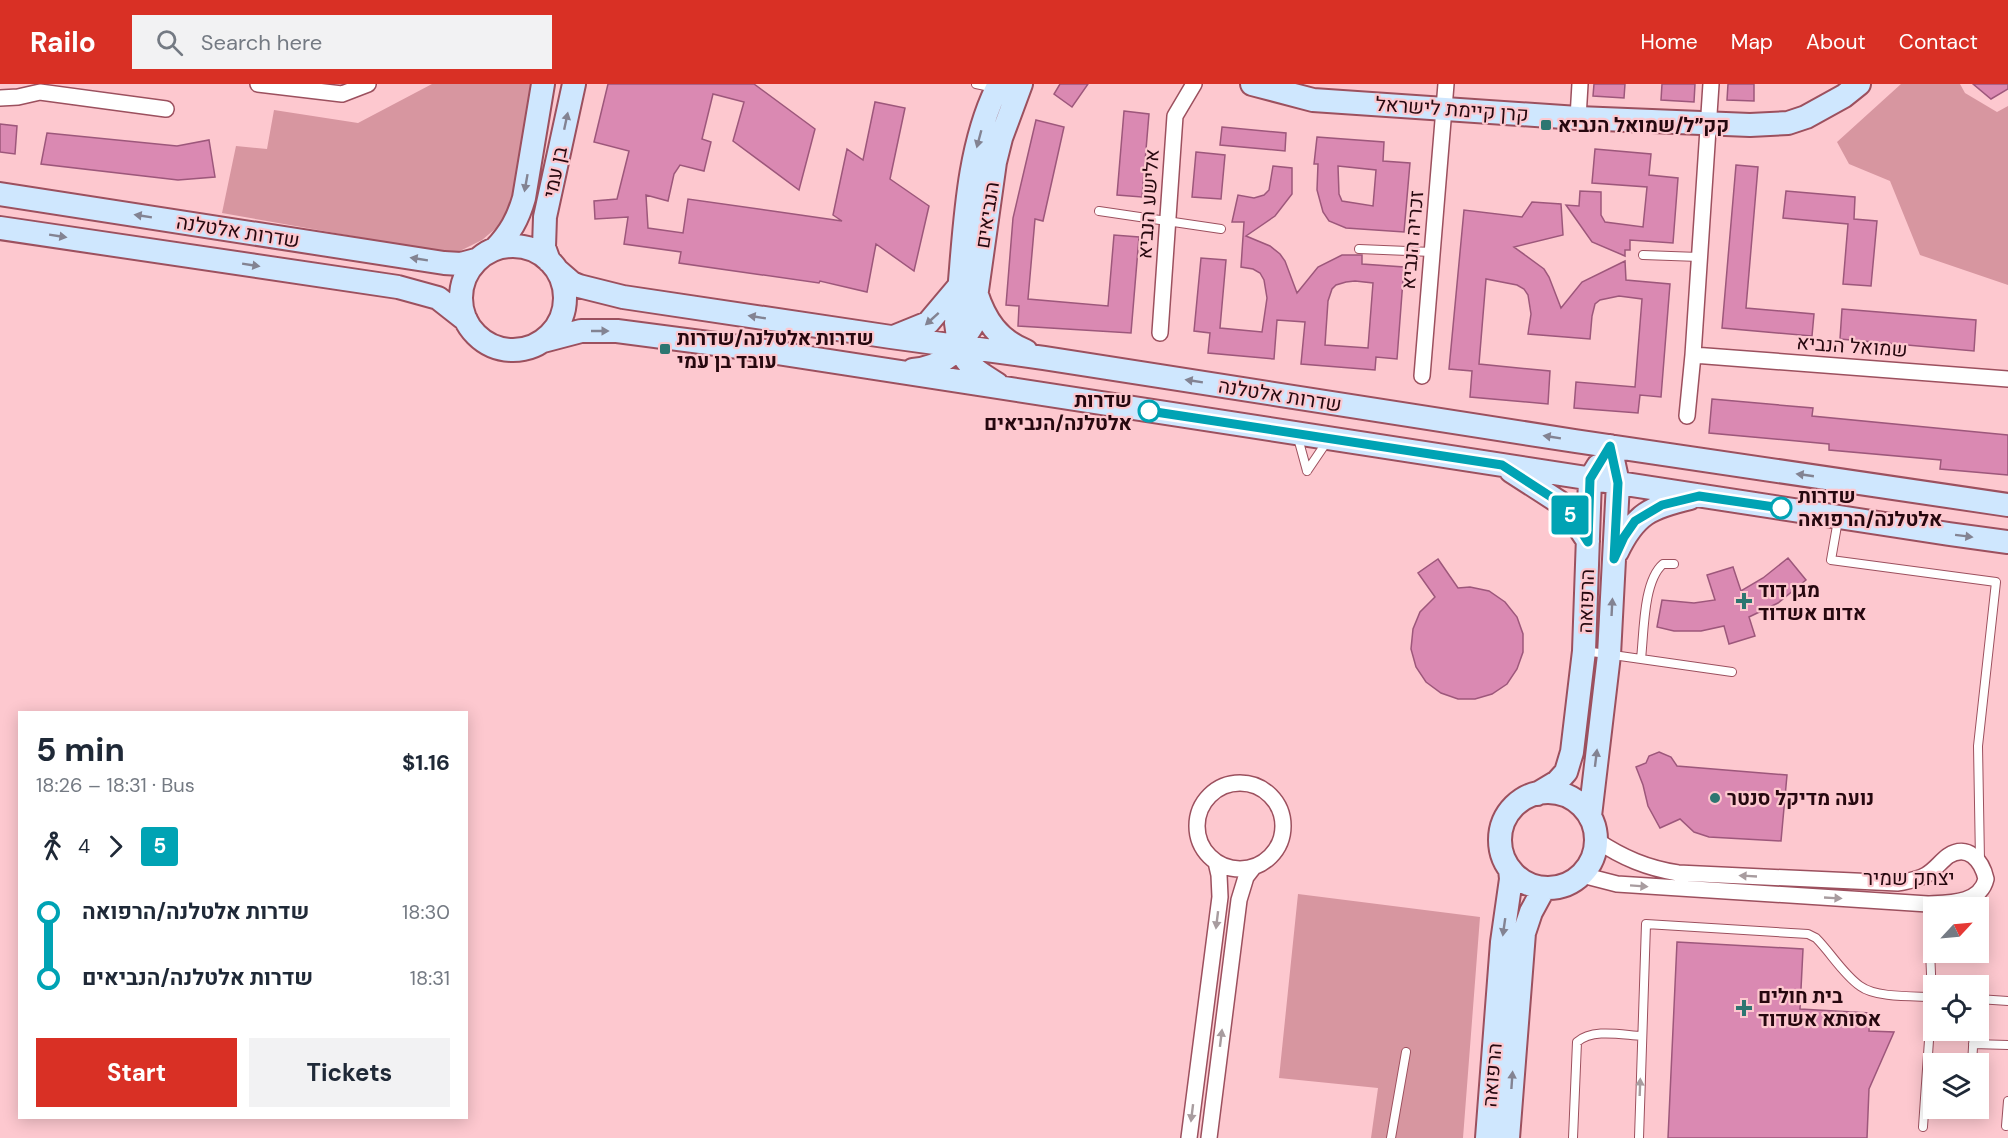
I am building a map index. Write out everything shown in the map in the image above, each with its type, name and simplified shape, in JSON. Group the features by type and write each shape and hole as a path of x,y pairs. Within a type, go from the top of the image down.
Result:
{"main road":[{"path":"486,255 514,246 524,247 533,250 553,265 564,289 564,308 556,326 543,341 524,348 505,349 486,342 478,336 466,320 461,299 465,278 486,255 512,229 522,206 543,84"},
{"name":"בן עמי","path":"553,265 544,247 545,217 574,84"},
{"name":"קרן קיימת לישראל","path":"1252,84 1444,108 1578,118 1772,125 1806,117 1834,103 1859,84"},
{"name":"הנביאים","path":"1003,388 970,367 959,346 956,323 968,287 975,154 989,105 1004,86"},
{"name":"שדרות אלטלנה","path":"0,194 444,263 461,264 486,255"},
{"name":"שדרות אלטלנה","path":"0,228 398,287 438,298 466,320"},
{"name":"שדרות אלטלנה","path":"553,265 572,283 623,297 1044,358 2008,505"},
{"path":"891,337 918,329 928,323 968,287 996,332 1006,341 1044,358"},
{"name":"שדרות אלטלנה","path":"543,341 581,331 617,331 739,347 2008,542"},
{"path":"897,372 939,364 949,358 959,346"},
{"name":"הרפואה","path":"1537,794 1557,782 1566,772 1572,752 1584,651 1590,479 1610,446"},
{"name":"הרפואה","path":"1590,816 1609,655 1618,483 1610,446"},
{"path":"1502,465 1559,502 1588,542"},
{"path":"1614,559 1624,537 1635,521 1662,505 1699,496"},
{"path":"1552,793 1567,796 1590,816 1596,840 1592,859 1582,875 1570,883 1558,888 1531,885 1519,879 1505,861 1500,841 1504,822 1515,806 1525,798 1552,793"},
{"name":"הרפואה","path":"1487,1138 1502,942 1511,879 1510,869"},
{"name":"הרפואה","path":"1508,1138 1524,933 1531,912 1544,888"}],"street":[{"path":"258,84 342,94 368,84"},
{"name":"אלישע הנביא","path":"1160,333 1175,116 1194,84"},
{"name":"זכריה הנביא","path":"1422,376 1446,84"},
{"path":"1578,118 1580,84"},
{"path":"1688,416 1711,84"},
{"path":"0,98 18,97 40,88 166,109"},
{"name":"שמואל הנביא","path":"1693,356 2008,379"},
{"path":"1237,782 1248,783 1267,792 1275,800 1283,820 1284,831 1275,852 1262,864 1253,868 1233,869 1216,862 1203,849 1199,841 1197,823 1206,798 1218,789 1237,782"},
{"name":"יצחק שמיר","path":"1596,840 1634,862 1653,869 1678,873 1898,883 1925,875 1952,854 1966,853 1980,861 1986,879 1979,892 1968,897"},
{"path":"1189,1138 1220,897 1216,862"},
{"path":"1209,1138 1239,900 1246,877 1253,868"},
{"name":"יצחק שמיר","path":"1582,875 1617,884 1923,904"}],"lane":[{"path":"1099,211 1221,229"},
{"path":"1359,249 1432,252"},
{"path":"1643,255 1699,257"},
{"path":"1296,433 1307,471 1329,438"},
{"path":"1839,517 1831,560 1996,582 1978,746 1980,861"},
{"path":"1641,659 1650,583 1657,569 1663,564 1674,564"},
{"path":"1584,651 1732,672"},
{"path":"1639,1138 1646,924 1808,934 1816,938 1854,980 1868,990 1885,994 1923,996"},
{"path":"1989,1000 2008,1001"},
{"path":"1573,1138 1577,1042 1593,1034 1642,1036"},
{"path":"1923,1127 1930,1041"},
{"path":"1973,1041 1973,1053"},
{"path":"1973,1044 2008,1045"},
{"path":"1391,1138 1406,1052"},
{"path":"2006,1126 2008,1101"}],"shaded area":[{"path":"432,84 535,84 516,188 507,219 482,240 454,254 222,213 236,146 267,149 274,110 358,123"},
{"path":"1901,84 1960,84 1965,93 1997,112 2008,106 2008,285 1920,255 1890,181 1849,164 1837,142"},
{"path":"1298,894 1480,917 1463,1138 1371,1138 1378,1088 1279,1078"}],"building":[{"path":"608,84 754,84 815,129 799,190 733,141 744,102 713,94 702,139 711,142 704,171 680,165 674,174 668,201 646,195 648,228 683,233 688,199 842,221 833,215 847,149 863,160 875,102 905,108 890,179 929,206 914,271 876,244 867,292 820,281 819,283 679,263 681,252 624,244 628,217 595,219 594,201 617,199 629,151 594,142"},
{"path":"1060,84 1088,84 1072,107 1054,94"},
{"path":"1594,84 1625,84 1624,98 1593,96"},
{"path":"1662,84 1695,84 1694,102 1661,100"},
{"path":"1728,84 1754,84 1754,101 1727,100"},
{"path":"1973,84 2008,84 2008,89 1991,99"},
{"path":"1124,111 1149,114 1142,197 1117,195"},
{"path":"1036,120 1064,127 1043,221 1035,219 1028,299 1108,306 1114,235 1139,237 1131,333 1018,326 1019,306 1006,305 1013,218"},
{"path":"0,124 17,126 15,154 0,152"},
{"path":"1222,127 1286,133 1285,151 1220,145"},
{"path":"47,133 177,146 209,140 215,177 178,180 41,164"},
{"path":"1317,137 1384,142 1383,161 1410,163 1404,232 1346,228 1329,221 1323,212 1317,190 1318,164 1314,164","holes":["1338,166 1376,170 1373,206 1342,201 1339,194"]},
{"path":"1595,149 1651,154 1649,175 1678,178 1673,243 1630,240 1630,250 1625,250 1625,256 1592,242 1566,205 1579,206 1580,191 1601,192 1601,215 1605,222 1643,227 1647,187 1592,183"},
{"path":"1196,152 1225,155 1221,199 1192,197"},
{"path":"1736,165 1758,167 1746,308 1814,314 1812,336 1722,328"},
{"path":"1273,166 1292,168 1292,194 1275,216 1246,236 1270,246 1280,254 1297,293 1318,267 1342,255 1362,255 1362,264 1404,267 1397,359 1376,357 1375,370 1301,364 1305,322 1277,320 1274,359 1208,353 1210,333 1194,331 1201,258 1226,260 1220,328 1262,332 1267,298 1264,280 1260,273 1253,269 1241,267 1244,222 1232,222 1238,195 1254,198 1264,195 1269,190","holes":["1346,282 1373,283 1368,348 1325,345 1328,301 1332,289"]},
{"path":"1786,191 1855,197 1854,219 1877,221 1871,286 1843,284 1848,224 1783,218"},
{"path":"1532,202 1561,204 1563,235 1514,247 1544,269 1561,308 1582,282 1625,261 1626,280 1670,284 1661,397 1640,395 1638,413 1574,408 1576,382 1635,387 1642,299 1619,296 1600,300 1595,304 1590,339 1528,334 1531,314 1528,295 1524,289 1517,285 1486,279 1479,364 1550,371 1548,404 1470,397 1472,371 1449,369 1464,210 1522,217"},
{"path":"1842,309 1976,320 1974,351 1840,339"},
{"path":"1712,399 1813,408 1812,416 2008,435 2008,475 1940,469 1941,460 1829,450 1829,444 1709,433"},
{"name":"מגן דוד אדום אשדוד","path":"1788,558 1806,580 1778,603 1749,617 1755,636 1729,644 1724,626 1701,631 1674,631 1657,627 1662,600 1694,603 1715,600 1707,575 1733,567 1741,591 1763,578"},
{"path":"1438,559 1458,588 1470,587 1489,591 1505,602 1517,617 1523,634 1523,652 1517,669 1507,684 1492,694 1475,699 1458,699 1441,693 1426,682 1416,667 1411,649 1413,629 1420,612 1435,597 1418,573"},
{"name":"נועה מדיקל סנטר","path":"1659,752 1671,757 1677,766 1787,775 1781,841 1709,837 1694,832 1680,819 1660,828 1648,806 1636,767 1646,763 1649,756"},
{"path":"1677,942 1803,949 1800,1009 1870,1013 1869,1031 1894,1032 1869,1089 1867,1138 1668,1138"}],"bus line":[{"name":"5","path":"1149,411 1502,465 1559,502 1588,542 1590,479 1610,446 1618,483 1614,559 1624,537 1635,521 1662,505 1699,496 1781,508"}],"place":[{"name":"קק״ל/שמואל הנביא","path":"1546,125"},
{"name":"שדרות אלטלנה/שדרות עובד בן עמי","path":"665,349"},
{"name":"שדרות אלטלנה/הנביאים","path":"1149,411"},
{"name":"שדרות אלטלנה/הרפואה","path":"1781,508"},
{"name":"מגן דוד אדום אשדוד","path":"1744,601"},
{"name":"נועה מדיקל סנטר","path":"1715,798"},
{"name":"בית חולים אסותא אשדוד","path":"1744,1008"}]}
